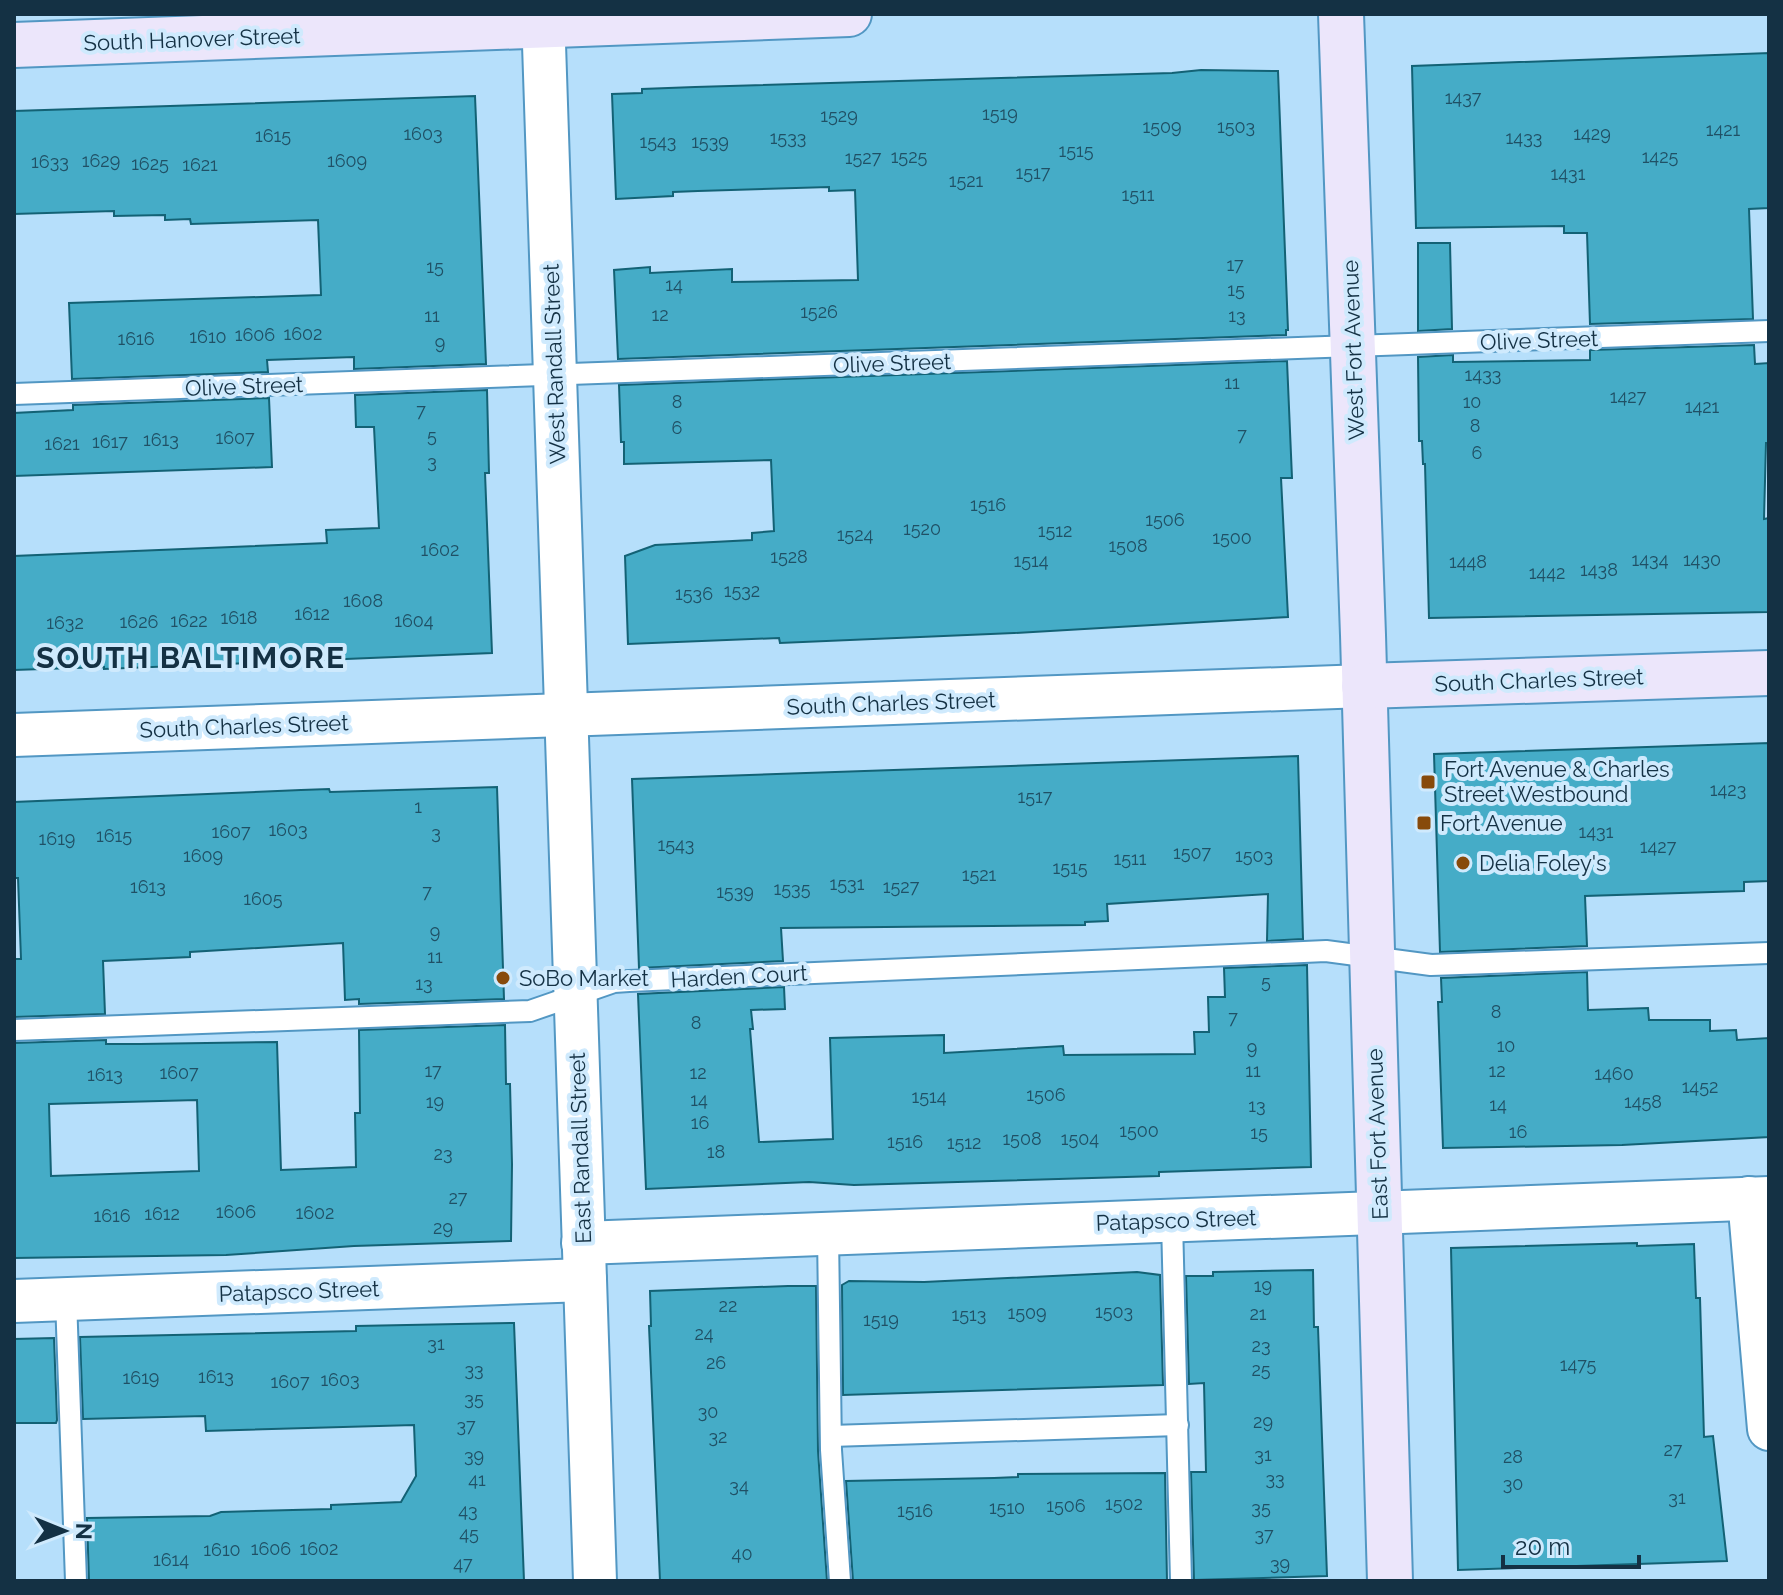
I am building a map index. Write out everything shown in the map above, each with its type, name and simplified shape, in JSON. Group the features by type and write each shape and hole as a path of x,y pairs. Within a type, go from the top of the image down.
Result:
{"street":[{"name":"South Hanover Street","path":"14,45 543,20 849,14"},
{"name":"West Fort Avenue","path":"1341,14 1364,686"},
{"name":"West Randall Street","path":"543,20 566,714"},
{"name":"South Charles Street","path":"14,735 1769,673"},
{"name":"East Fort Avenue","path":"1364,686 1390,1581"},
{"name":"East Randall Street","path":"566,714 595,1581"},
{"name":"Patapsco Street","path":"14,1301 584,1262 828,1234 1759,1198"},
{"path":"1759,1198 1768,1413"}],"lane":[{"name":"Olive Street","path":"14,394 1769,331"},
{"name":"Harden Court","path":"14,1030 530,1011 614,982 629,981 1326,951 1431,965 1769,953"},
{"path":"1172,1221 1181,1581"},
{"path":"828,1234 831,1436 840,1581"},
{"path":"66,1299 76,1581"},
{"path":"831,1436 1178,1425"}],"building":[{"path":"1769,53 1769,208 1749,209 1753,319 1590,324 1587,233 1564,233 1564,226 1416,228 1412,66"},
{"path":"1201,70 1278,71 1286,335 618,359 614,270 650,267 650,273 732,269 732,282 858,280 855,190 829,191 829,187 698,191 673,192 673,196 616,199 612,94 642,93 642,89"},
{"path":"475,96 486,364 354,369 354,357 267,360 268,372 72,379 69,303 321,295 318,220 191,224 190,219 165,220 165,215 114,216 114,211 14,214 14,111"},
{"path":"1418,243 1450,243 1452,329 1418,331"},
{"path":"1754,345 1755,364 1769,363 1769,443 1766,443 1764,519 1769,518 1769,612 1429,618 1425,464 1422,441 1419,441 1418,357 1453,355 1453,362 1590,360 1590,350"},
{"path":"1287,361 1292,478 1281,478 1288,617 780,643 779,638 628,644 625,556 655,545 752,540 752,533 774,531 771,460 624,464 619,385"},
{"path":"487,390 489,473 485,473 492,653 14,670 14,556 327,543 326,530 379,528 374,427 356,427 355,395"},
{"path":"269,398 272,467 14,476 14,413 73,410 73,405"},
{"path":"1769,743 1769,881 1744,882 1744,891 1585,896 1587,946 1440,952 1434,754"},
{"path":"1298,756 1303,939 1267,941 1268,894 1107,904 1108,921 1085,922 1085,925 781,928 783,961 639,968 632,779"},
{"path":"497,787 504,999 359,1004 359,999 345,1000 343,943 190,952 190,957 103,961 105,1014 14,1017 14,959 21,959 18,878 14,878 14,802 329,789 330,792"},
{"path":"1307,965 1311,1167 1159,1172 1159,1176 854,1185 809,1182 646,1189 638,994 784,987 785,1009 751,1010 759,1142 833,1139 830,1038 944,1035 944,1053 1063,1046 1064,1055 1195,1054 1194,1032 1209,1032 1208,997 1225,997 1224,968"},
{"path":"1587,972 1588,1010 1648,1008 1649,1020 1710,1020 1710,1031 1736,1030 1737,1040 1769,1038 1769,1137 1622,1145 1443,1148 1438,1002 1442,1002 1441,978"},
{"path":"505,1025 506,1084 510,1084 511,1241 354,1246 226,1255 14,1258 14,1043 106,1040 106,1044 277,1042 281,1170 356,1167 355,1113 360,1113 359,1030","holes":["197,1100 199,1171 51,1176 49,1104"]},
{"path":"1637,1243 1637,1246 1694,1244 1696,1298 1700,1298 1704,1437 1713,1436 1727,1561 1458,1570 1451,1248"},
{"path":"1313,1270 1327,1576 1194,1580 1191,1472 1206,1472 1204,1383 1189,1384 1186,1276 1213,1276 1213,1272"},
{"path":"1137,1272 1160,1275 1163,1385 843,1395 842,1285 849,1281 924,1282"},
{"path":"816,1286 818,1451 827,1581 660,1581 650,1291"},
{"path":"514,1323 524,1581 89,1581 87,1518 210,1516 221,1512 331,1509 331,1505 401,1502 416,1476 414,1425 206,1431 205,1416 83,1419 80,1337 356,1331 356,1326"},
{"path":"54,1338 56,1423 14,1423 14,1339"},
{"path":"1165,1473 1167,1581 853,1581 846,1481 994,1478 1018,1477 1018,1474"}],"place":[{"name":"Fort Avenue & Charles Street Westbound","path":"1428,782"},
{"name":"Fort Avenue","path":"1424,823"},
{"name":"Delia Foley's","path":"1463,863"},
{"name":"SoBo Market","path":"503,978"}],"district":[{"name":"SOUTH BALTIMORE","path":"191,657"}]}
